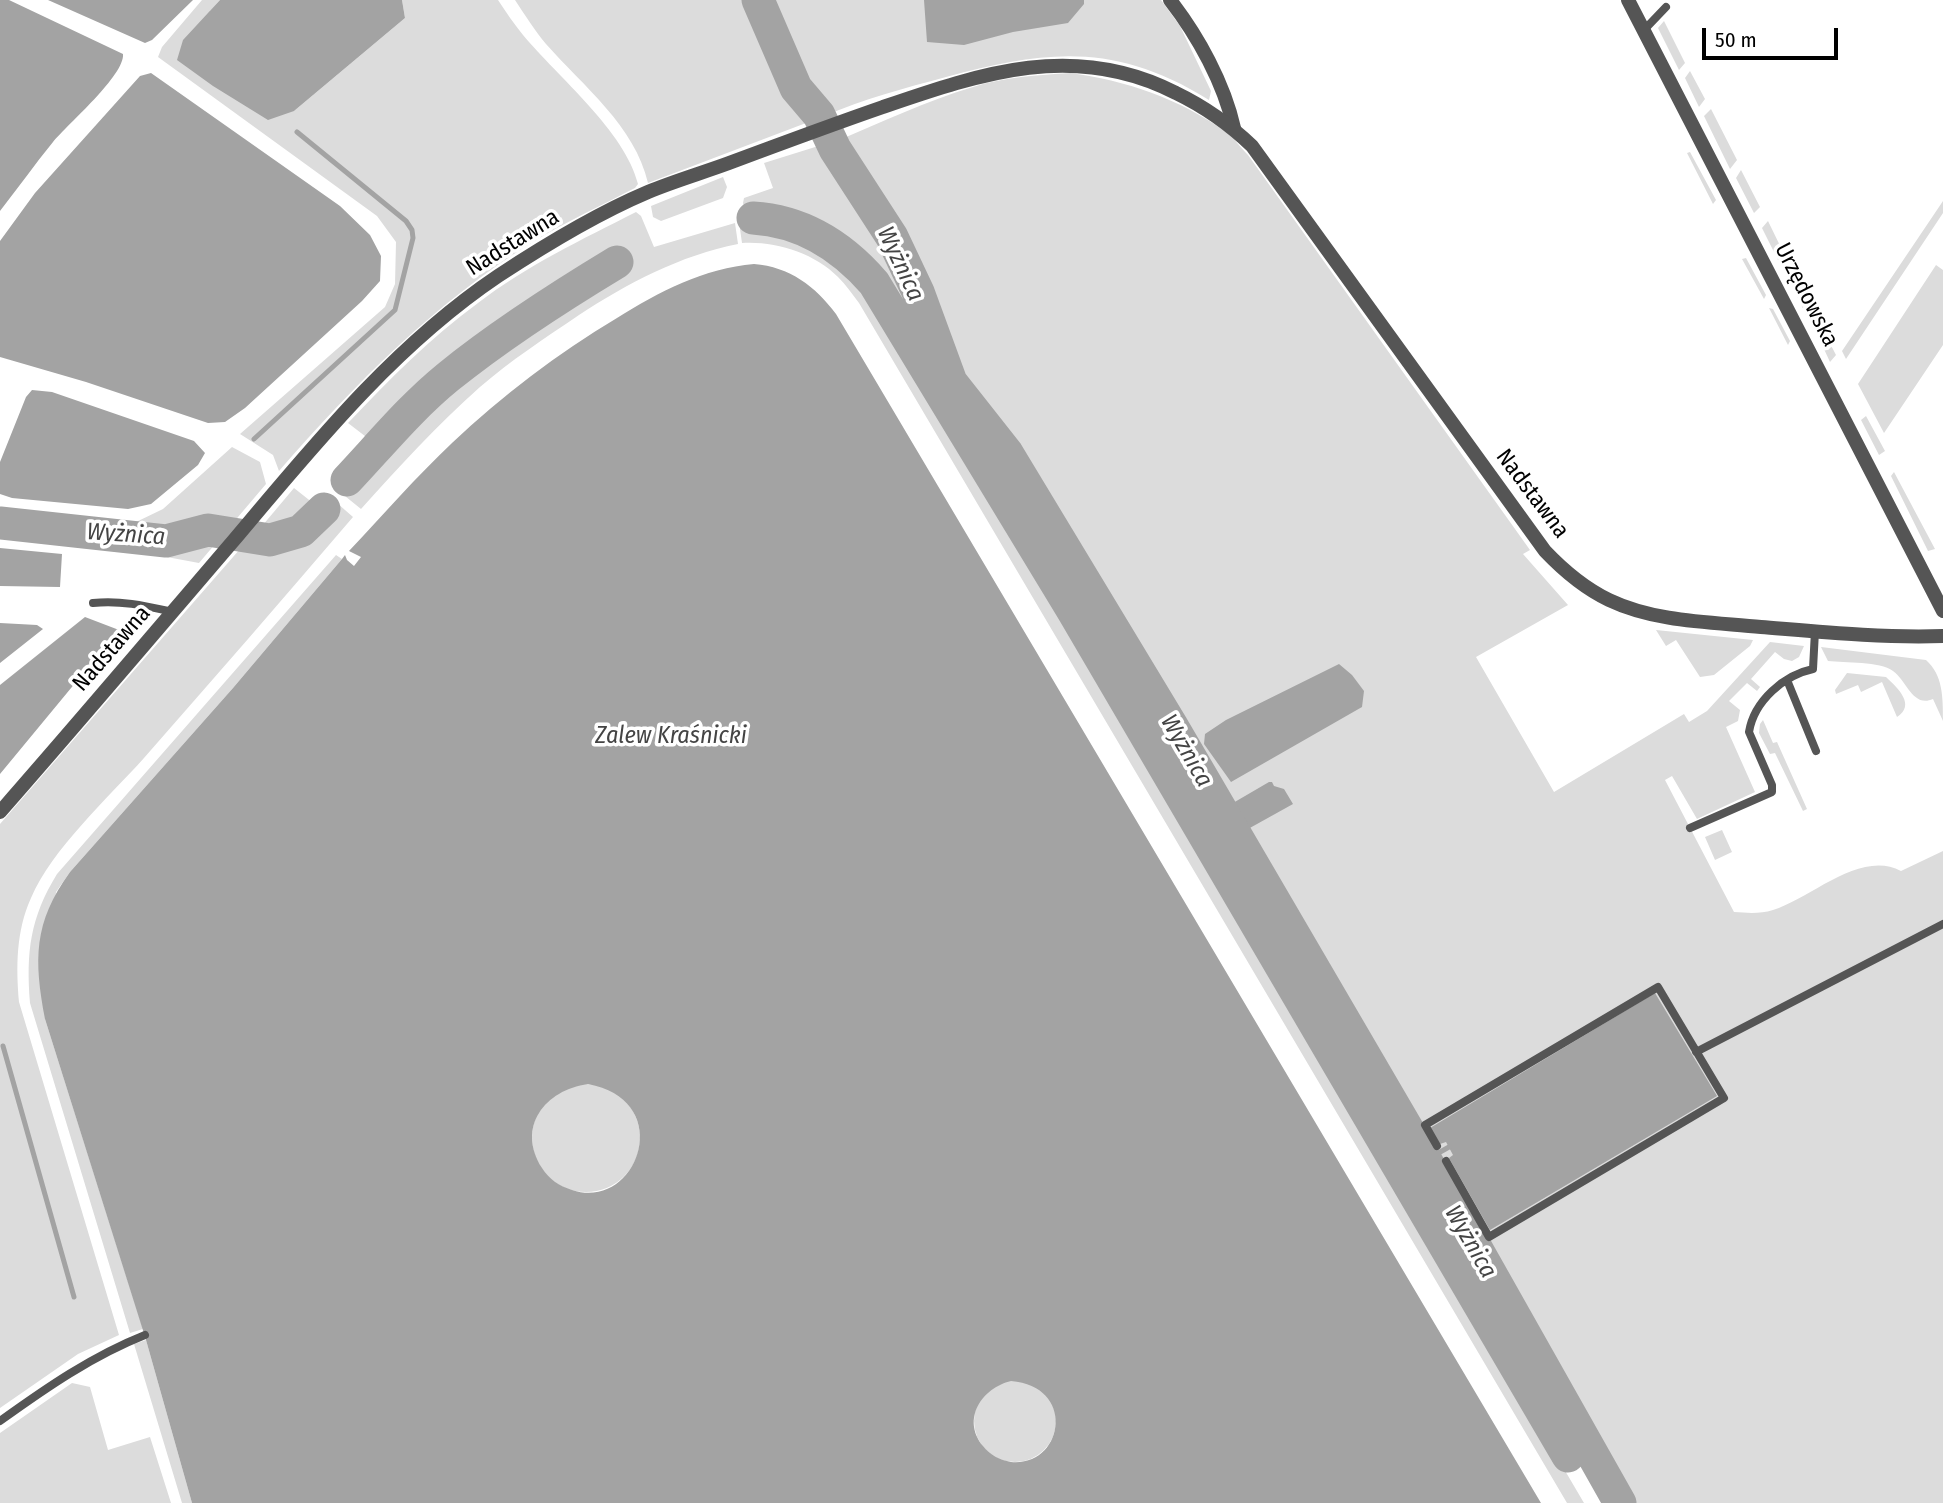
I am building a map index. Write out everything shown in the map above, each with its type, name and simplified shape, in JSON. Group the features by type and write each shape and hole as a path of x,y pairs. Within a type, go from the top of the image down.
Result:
{"street":[{"name":"Nadstawna","path":"1170,0 1189,24 1231,114 1234,128"},
{"name":"Urzędowska","path":"1628,0 1943,611"},
{"name":"Nadstawna","path":"0,812 375,379 449,313 496,278 547,246 641,202 817,131 968,79 1025,67 1069,65 1122,71 1166,87 1234,128 1252,146 1545,551 1575,580 1609,600 1650,614 1856,635 1943,636"}],"lane":[{"path":"1644,30 1666,7"},
{"path":"93,603 135,603 173,612"},
{"path":"1690,828 1772,792 1772,785 1749,732 1758,706 1800,671 1814,669 1815,631"},
{"path":"1787,680 1816,751"},
{"path":"1696,1052 1943,924"},
{"path":"1437,1146 1425,1125 1658,987 1724,1098 1489,1237 1446,1161"},
{"path":"0,1421 81,1366 145,1335"}],"shaded area":[{"path":"202,0 220,0 210,11 294,111 405,18 402,0 498,0 523,35 605,125 631,164 638,184 536,240 464,290 398,346 337,406 279,471 273,455 240,434 385,307 395,284 396,242 377,216 158,57 162,47"},
{"path":"515,0 749,0 790,90 814,120 648,183 632,143 620,125 546,44"},
{"path":"759,0 1161,0 1180,26 1211,91 1209,100 1175,81 1111,60 1049,57 1016,61 946,77 869,99 824,116 800,88"},
{"path":"1664,21 1685,63 1679,70 1658,28"},
{"path":"1690,71 1705,99 1699,107 1685,78"},
{"path":"1070,73 1131,86 1171,101 1208,120 1235,140 1530,550 1523,554 1568,605 1476,657 1554,792 1684,714 1689,722 1707,711 1770,642 1804,646 1799,657 1792,661 1775,652 1751,679 1760,687 1757,691 1747,683 1729,701 1740,710 1738,721 1726,727 1755,792 1697,819 1672,776 1665,780 1734,912 1759,913 1773,910 1853,871 1869,866 1886,866 1901,871 1943,851 1943,1503 1626,1503 1426,1160 1323,970 1175,717 1010,445 959,381 921,283 896,230 837,141 921,105 973,87 1009,79"},
{"path":"1711,109 1737,160 1730,169 1704,116"},
{"path":"828,143 888,238 948,385 1006,459 1194,771 1175,778 878,282 866,268 824,235 774,218 756,216 753,221 790,229 819,240 844,259 870,286 1584,1503 1567,1503 859,303 838,277 818,261 794,250 768,244 742,243 739,222 748,219 744,198 773,188 764,163"},
{"path":"1690,152 1716,200 1713,204 1687,153"},
{"path":"1741,170 1760,207 1754,213 1736,178"},
{"path":"723,177 727,187 723,198 661,221 653,217 651,206"},
{"path":"1943,201 1943,213 1846,359 1842,351"},
{"path":"636,212 641,216 654,247 735,223 738,244 696,255 635,282 528,350 491,377 449,416 361,509 340,492 399,427 451,379 568,294 619,264 616,261 563,292 446,374 374,443 348,423 410,360 460,316 515,277"},
{"path":"1768,221 1786,258 1781,266 1762,228"},
{"path":"1746,258 1766,295 1764,299 1742,259"},
{"path":"1936,265 1943,270 1943,345 1884,433 1858,384"},
{"path":"1792,268 1812,308 1806,315 1787,275"},
{"path":"1769,308 1773,309 1790,341 1788,345"},
{"path":"1822,328 1836,355 1830,362 1817,334"},
{"path":"1866,416 1885,451 1879,455 1861,420"},
{"path":"232,447 260,462 266,484 199,563 129,550 109,541 103,527 106,522 134,523 163,509"},
{"path":"1894,472 1935,549 1928,551 1891,476"},
{"path":"294,488 318,507 306,520 292,529 275,533 257,532"},
{"path":"337,503 353,517 144,758 66,843 40,880 26,911 18,949 19,1002 119,1335 78,1354 0,1408 0,824 247,541 277,544 299,538"},
{"path":"336,555 342,559 233,688 70,872 56,892 45,1019 143,1329 130,1333 30,1003 32,936 41,906 57,874"},
{"path":"1656,630 1753,640 1750,646 1714,675 1700,677 1676,640 1666,646"},
{"path":"1821,647 1926,660 1939,680 1943,721 1933,699 1926,701 1915,697 1893,671 1871,664 1828,661"},
{"path":"1847,673 1886,677 1903,697 1905,707 1902,712 1897,717 1882,682 1861,692 1858,685 1836,694 1835,690"},
{"path":"1763,720 1773,743 1777,742 1807,809 1803,811 1775,753 1770,754 1759,733"},
{"path":"1722,830 1732,852 1715,860 1705,837"},
{"path":"586,1084 607,1088 624,1100 636,1117 640,1138 636,1159 624,1176 607,1188 586,1192 565,1188 548,1176 536,1159 532,1138 536,1117 548,1100 565,1088"},
{"path":"146,1340 192,1503 182,1503 134,1344"},
{"path":"1015,1380 1031,1384 1044,1392 1052,1405 1056,1421 1052,1437 1044,1450 1031,1458 1015,1462 999,1458 986,1450 978,1437 974,1421 978,1405 986,1392 999,1384"},
{"path":"72,1383 90,1387 108,1450 150,1437 171,1503 0,1503 0,1433"}],"water":[{"path":"0,0 9,0 123,54 121,63 106,86 53,142 0,211"},
{"path":"48,0 193,0 152,40 145,43"},
{"path":"220,0 402,0 405,18 294,111 268,120 177,60 183,40"},
{"path":"924,0 1084,0 1084,4 1068,23 1013,32 964,45 927,42"},
{"path":"151,73 340,206 370,235 381,256 380,281 362,301 245,408 225,422 208,423 86,382 0,357 0,241 35,193 140,76"},
{"name":"Zalew Kraśnicki","path":"754,264 790,274 810,287 836,314 1541,1503 192,1503 146,1340 45,1019 38,960 43,925 49,908 70,872 233,688 345,555 354,566 361,557 349,551 452,443 531,376 595,331 682,283 736,266","holes":["588,1084 616,1094 633,1111 640,1131 638,1152 629,1171 615,1185 595,1192 572,1190 551,1179 535,1153 532,1138 539,1113 548,1102 559,1094","1011,1381 1032,1386 1046,1396 1054,1410 1056,1425 1052,1440 1043,1452 1029,1460 1011,1462 992,1454 983,1446 974,1425 978,1406 984,1398 991,1390"]},
{"path":"32,390 52,392 194,441 205,453 198,465 151,504 128,509 12,498 0,494 0,462 26,397"},
{"path":"0,548 62,554 60,587 0,586"},
{"path":"85,617 119,630 0,774 0,685"},
{"path":"0,623 37,625 43,629 0,663"},
{"path":"1339,664 1364,691 1362,707 1231,782 1204,744 1205,734 1226,720"},
{"path":"1269,782 1284,789 1293,804 1248,829 1233,803"},
{"path":"1655,993 1717,1096 1490,1230 1449,1158 1453,1155 1446,1142 1440,1144 1430,1128"}],"waterway":[{"name":"Wyżnica","path":"758,0 796,88 819,115 835,149 892,237 918,292 951,382 1007,453 1172,726 1453,1207 1620,1503"},
{"path":"254,439 395,310 413,238 412,230 406,221 297,132"},
{"name":"Wyżnica","path":"753,218 789,224 820,238 849,258 874,283 1073,611 1568,1456"},
{"name":"Wyżnica","path":"347,480 408,414 448,377 531,316 617,262"},
{"name":"Wyżnica","path":"0,523 166,541 208,530 270,540 301,531 324,509"},
{"path":"3,1046 74,1297"},
{"path":"1426,1160 1449,1147"}]}
